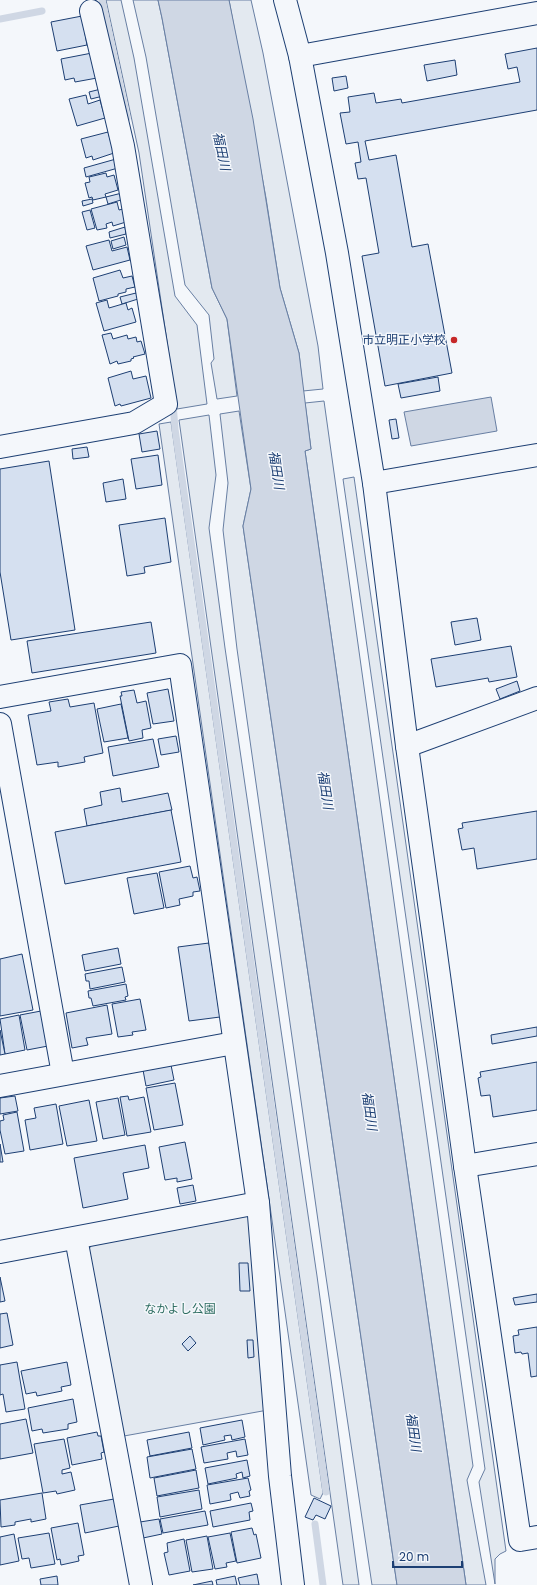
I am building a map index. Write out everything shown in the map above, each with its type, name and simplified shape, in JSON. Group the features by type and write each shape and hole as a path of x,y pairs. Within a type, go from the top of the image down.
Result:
{"street":[{"path":"285,0 300,56 337,253 374,483 407,746 465,1166 520,1540 537,1537"},
{"path":"0,447 134,423 166,404 123,146 91,11"},
{"path":"300,56 537,13"},
{"path":"374,483 537,455"},
{"path":"0,697 180,665 258,1203 280,1476 293,1585"},
{"path":"407,746 537,698"},
{"path":"0,724 63,1074"},
{"path":"0,1086 234,1043"},
{"path":"465,1166 537,1154"},
{"path":"0,1252 258,1203"},
{"path":"76,1238 141,1585"}],"green space":[{"path":"106,0 121,0 134,58 175,296 197,325 207,404 177,409 139,153"},
{"path":"133,0 158,0 212,288 227,319 237,396 217,399 211,363 214,359 209,315 185,285 146,57"},
{"path":"229,0 251,0 263,53 318,346 323,389 303,391 299,353 280,288 266,198"},
{"path":"324,401 473,1466 467,1480 486,1585 466,1585 305,451 311,449 305,403"},
{"path":"239,411 251,489 243,526 397,1585 372,1585 326,1277 237,649 223,530 228,483 220,414"},
{"path":"209,415 216,475 209,528 225,648 317,1276 359,1585 343,1585 179,420"},
{"path":"171,422 323,1493 320,1499 311,1495 159,424"},
{"path":"354,477 506,1551 495,1559 495,1584 479,1482 485,1469 343,479"},
{"name":"なかよし公園","path":"248,1215 253,1221 268,1410 124,1436 88,1251 92,1244"}],"water":[{"name":"福田川","path":"158,0 229,0 253,119 280,288 299,353 311,449 305,451 466,1585 397,1585 243,526 251,489 227,319 212,288"},
{"path":"491,397 497,431 411,446 404,412"}],"building":[{"path":"82,16 87,45 57,51 51,22"},
{"path":"537,48 537,110 365,141 369,160 396,155 412,247 428,244 452,373 385,386 362,256 379,253 366,178 358,179 355,163 361,162 358,142 346,144 340,113 350,112 348,97 374,93 376,103 401,99 402,103 520,82 517,67 508,69 505,54"},
{"path":"92,53 97,78 75,82 74,78 65,80 61,59"},
{"path":"455,60 457,75 427,81 424,65"},
{"path":"346,76 348,88 334,91 332,78"},
{"path":"101,89 103,96 91,99 89,92"},
{"path":"86,95 88,104 100,100 105,118 77,126 69,99"},
{"path":"108,132 114,153 93,160 92,156 86,158 81,139"},
{"path":"116,159 118,168 86,177 84,168"},
{"path":"106,173 107,177 114,175 118,190 105,194 106,197 93,200 92,197 89,198 85,183 90,182 89,177"},
{"path":"122,193 124,199 108,204 106,197"},
{"path":"92,199 93,203 83,206 82,201"},
{"path":"117,202 119,210 123,209 126,222 113,226 112,222 106,224 107,228 97,230 91,209"},
{"path":"90,210 95,228 87,230 82,212"},
{"path":"125,227 126,234 110,238 109,232"},
{"path":"124,237 126,245 113,249 111,241"},
{"path":"109,240 112,251 127,247 130,260 93,270 86,246"},
{"path":"120,270 123,278 132,276 135,287 126,289 126,292 118,294 118,296 99,301 93,278"},
{"path":"136,293 138,299 122,304 120,297"},
{"path":"107,300 109,308 126,303 128,310 132,308 136,322 104,331 96,303"},
{"path":"111,333 113,339 127,335 128,339 136,337 137,342 141,341 145,354 133,357 134,358 131,359 131,361 118,364 117,361 110,364 102,335"},
{"path":"131,371 133,379 146,376 151,398 121,406 120,404 115,406 108,378"},
{"path":"438,377 440,391 401,398 398,384"},
{"path":"396,419 399,438 392,439 389,420"},
{"path":"157,431 160,449 142,452 139,434"},
{"path":"87,447 89,457 73,459 72,449"},
{"path":"158,455 162,485 136,489 131,459"},
{"path":"49,461 75,630 11,640 0,572 0,469"},
{"path":"123,479 126,499 106,502 103,483"},
{"path":"165,518 171,562 144,567 145,573 127,576 119,525"},
{"path":"477,618 481,640 455,645 451,622"},
{"path":"151,622 156,653 32,673 27,641"},
{"path":"511,646 517,677 489,682 488,678 436,687 431,659"},
{"path":"517,681 520,691 500,699 496,689"},
{"path":"168,689 174,721 153,724 147,693"},
{"path":"134,690 137,703 146,701 151,728 142,730 143,738 129,741 120,696 122,696 121,692"},
{"path":"68,699 70,707 94,703 103,753 84,757 85,762 58,767 58,762 37,765 28,715 51,711 49,702"},
{"path":"121,704 128,738 104,742 97,709"},
{"path":"176,736 179,752 161,755 158,739"},
{"path":"153,739 159,767 113,776 108,747"},
{"path":"120,788 122,802 168,793 172,810 87,826 84,809 102,805 100,792"},
{"path":"171,810 181,862 65,884 55,832"},
{"path":"537,811 537,859 477,869 474,848 462,850 458,829 463,828 462,823"},
{"path":"190,866 193,878 197,877 200,891 193,892 193,896 179,899 180,905 166,908 159,872"},
{"path":"157,873 164,908 134,914 127,878"},
{"path":"209,943 220,1017 189,1021 178,947"},
{"path":"118,948 121,964 85,971 82,955"},
{"path":"22,954 33,1010 0,1016 0,959"},
{"path":"122,967 125,982 90,989 89,981 86,981 85,974"},
{"path":"126,984 128,996 125,997 126,1000 93,1006 91,998 89,998 88,991"},
{"path":"140,999 146,1030 132,1032 133,1035 118,1037 112,1004"},
{"path":"107,1005 112,1034 86,1038 88,1045 72,1048 66,1013"},
{"path":"41,1011 48,1046 27,1050 20,1015"},
{"path":"19,1015 25,1050 5,1054 0,1019"},
{"path":"537,1027 537,1036 492,1044 491,1035"},
{"path":"0,1030 5,1054 0,1055"},
{"path":"537,1062 537,1110 493,1117 490,1095 481,1096 478,1078 481,1077 480,1072"},
{"path":"171,1065 174,1080 146,1086 143,1070"},
{"path":"175,1083 183,1125 154,1130 146,1088"},
{"path":"15,1096 18,1111 0,1114 0,1098"},
{"path":"128,1096 129,1100 144,1097 151,1132 127,1136 120,1097"},
{"path":"118,1098 125,1135 103,1139 96,1102"},
{"path":"89,1100 97,1141 67,1146 59,1106"},
{"path":"56,1104 63,1144 30,1150 25,1120 36,1118 34,1108"},
{"path":"17,1112 24,1151 5,1154 0,1130 0,1121 4,1120 3,1115"},
{"path":"185,1142 192,1179 177,1182 177,1178 165,1180 159,1147"},
{"path":"0,1144 3,1162 0,1162"},
{"path":"145,1145 149,1168 123,1173 128,1199 83,1208 74,1158"},
{"path":"193,1185 196,1201 180,1204 177,1188"},
{"path":"239,1263 248,1263 250,1291 240,1291"},
{"path":"0,1277 5,1301 0,1302"},
{"path":"537,1294 537,1302 515,1305 513,1298"},
{"path":"7,1313 13,1345 0,1348 0,1314"},
{"path":"537,1327 537,1376 531,1377 528,1353 515,1353 513,1336 519,1335 518,1330"},
{"path":"190,1336 196,1343 188,1351 182,1344"},
{"path":"247,1340 253,1340 254,1357 248,1358"},
{"path":"17,1362 25,1409 6,1412 3,1394 0,1395 0,1365"},
{"path":"67,1362 71,1385 61,1387 62,1391 37,1396 36,1392 26,1394 21,1371"},
{"path":"73,1399 77,1422 68,1424 68,1429 43,1433 42,1429 32,1431 28,1408"},
{"path":"26,1419 33,1453 0,1459 0,1424"},
{"path":"242,1420 245,1437 232,1440 231,1435 224,1436 225,1440 203,1445 200,1428"},
{"path":"97,1432 98,1436 101,1436 104,1452 101,1453 102,1459 72,1465 67,1438"},
{"path":"189,1432 192,1448 150,1456 147,1440"},
{"path":"64,1439 70,1468 62,1470 62,1474 71,1472 75,1490 57,1494 56,1491 43,1493 34,1444"},
{"path":"245,1439 248,1455 237,1457 236,1451 227,1453 228,1459 204,1463 201,1447"},
{"path":"192,1449 196,1469 150,1478 147,1457"},
{"path":"247,1460 250,1476 243,1478 242,1472 236,1474 237,1478 208,1484 205,1468"},
{"path":"196,1470 199,1488 157,1496 154,1478"},
{"path":"248,1478 251,1490 249,1491 250,1496 240,1498 238,1492 230,1494 231,1500 210,1504 207,1485"},
{"path":"199,1490 202,1509 160,1517 157,1497"},
{"path":"42,1493 46,1519 31,1522 31,1519 15,1522 15,1525 1,1527 0,1500"},
{"path":"314,1498 331,1506 325,1519 316,1515 313,1520 305,1517"},
{"path":"114,1499 119,1526 85,1533 80,1505"},
{"path":"251,1503 253,1511 249,1512 250,1520 213,1527 210,1511"},
{"path":"205,1511 208,1525 163,1533 160,1519"},
{"path":"159,1519 162,1534 143,1538 140,1522"},
{"path":"78,1523 84,1555 78,1556 79,1561 61,1565 60,1559 57,1560 51,1528"},
{"path":"252,1528 254,1535 256,1534 261,1558 237,1563 231,1532"},
{"path":"49,1533 55,1564 31,1568 29,1558 22,1559 18,1538"},
{"path":"230,1533 236,1561 226,1563 227,1567 215,1569 208,1537"},
{"path":"14,1534 19,1561 0,1565 0,1537"},
{"path":"207,1536 213,1569 192,1572 186,1540"},
{"path":"184,1539 190,1571 169,1575 164,1553 168,1552 167,1543"},
{"path":"257,1574 259,1585 240,1585 238,1578"},
{"path":"57,1576 58,1585 41,1585 40,1579"},
{"path":"235,1576 237,1585 217,1585 216,1580"},
{"path":"212,1581 213,1585 193,1585"}],"waterway":[{"path":"102,0 127,118"},
{"path":"0,19 42,11"},
{"path":"173,403 175,429 326,1492"},
{"path":"315,1524 323,1585"}],"place":[{"name":"市立明正小学校","path":"454,340"}]}
